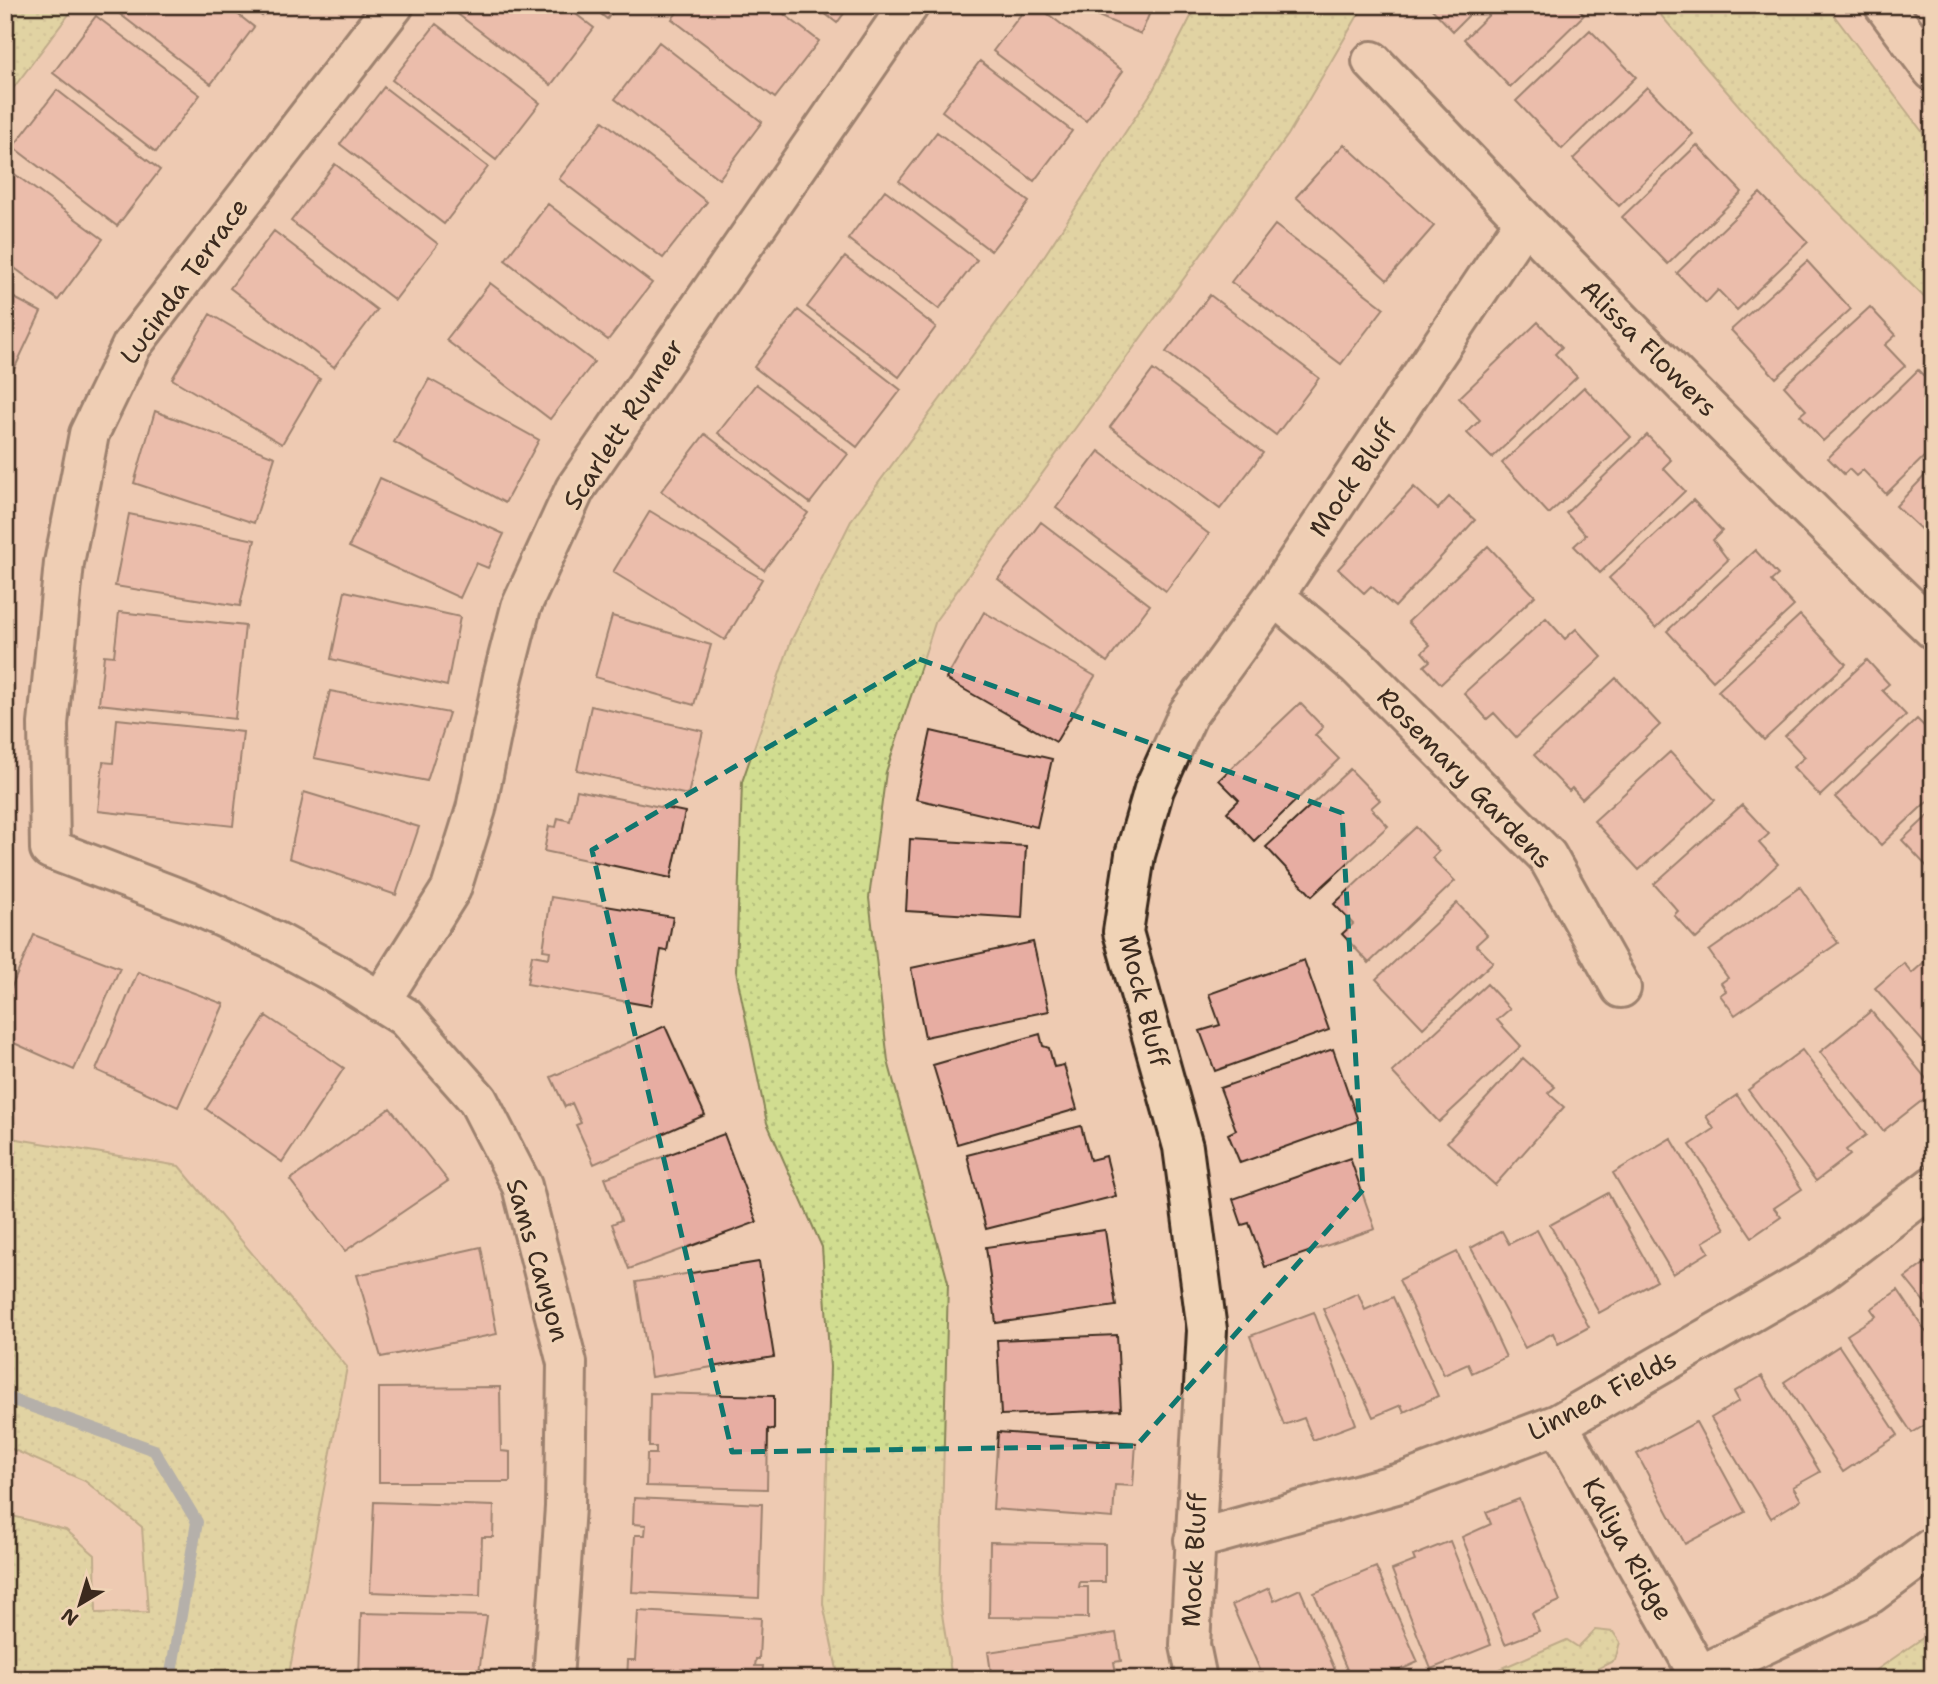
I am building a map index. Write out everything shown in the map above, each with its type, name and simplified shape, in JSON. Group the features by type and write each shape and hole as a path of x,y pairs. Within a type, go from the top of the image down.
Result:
{"street":[{"name":"Lucinda Terrace","path":"50,849 50,710 64,563 89,434 132,345 394,5"},
{"name":"Scarlett Runner","path":"380,1002 451,889 476,809 503,677 522,607 575,489 909,5"},
{"path":"1884,5 1933,71"},
{"name":"Alissa Flowers","path":"1372,61 1524,222 1835,536 1933,629"},
{"name":"Mock Bluff","path":"1197,1679 1189,1644 1207,1330 1183,1147 1123,932 1135,855 1154,789 1188,714 1274,596 1524,222"},
{"name":"Rosemary Gardens","path":"1274,596 1357,666 1546,856 1621,988"},
{"name":"Sams Canyon","path":"50,849 191,903 277,942 380,1002 405,1017 478,1100 522,1186 567,1363 565,1507 553,1679"},
{"name":"Linnea Fields","path":"1194,1540 1407,1481 1558,1424 1821,1272 1933,1186"},
{"name":"Kaliya Ridge","path":"1558,1424 1695,1677"},
{"path":"1695,1677 1870,1594 1933,1547"}],"highlighted area":[{"path":"919,659 1342,813 1363,1190 1136,1446 732,1452 592,850"}],"green space":[{"path":"5,5 76,5 5,99"},
{"path":"1197,5 1364,5 1288,135 936,620 886,772 869,898 888,1061 948,1282 940,1601 952,1679 839,1679 823,1604 830,1367 822,1247 767,1123 736,971 742,782 791,641 852,519 1033,273 1153,90"},
{"path":"1652,5 1826,5 1933,146 1933,306 1785,159"},
{"path":"5,1137 179,1166 347,1367 288,1679 5,1679 5,1514 66,1530 95,1555 96,1613 148,1612 142,1527 85,1481 5,1446"},
{"path":"1595,1630 1613,1632 1620,1642 1615,1660 1577,1679 1477,1679 1567,1640 1578,1647"},
{"path":"1933,1631 1933,1675 1926,1679 1859,1679 1875,1671"}],"building":[{"path":"108,5 226,5 254,27 211,84"},
{"path":"248,5 271,5 262,16"},
{"path":"564,5 594,28 551,85 447,6"},
{"path":"590,5 618,5 607,19"},
{"path":"683,5 772,5 819,41 775,98 672,19"},
{"path":"814,5 850,5 837,23"},
{"path":"1028,5 1036,5 1123,71 1086,121 993,51"},
{"path":"1072,5 1153,5 1141,34"},
{"path":"1428,5 1479,5 1453,31"},
{"path":"1499,5 1574,5 1584,15 1510,87 1464,39"},
{"path":"96,16 200,95 156,152 53,73"},
{"path":"436,24 540,103 496,160 392,80"},
{"path":"1590,30 1636,77 1562,149 1516,101"},
{"path":"659,42 762,122 719,179 615,99"},
{"path":"980,61 1072,131 1034,181 942,111"},
{"path":"384,87 488,167 444,224 340,144"},
{"path":"1647,87 1693,134 1619,206 1573,159"},
{"path":"57,90 160,170 117,226 13,147"},
{"path":"603,121 707,202 663,258 559,179"},
{"path":"937,132 1029,202 991,251 899,181"},
{"path":"1344,144 1434,226 1387,280 1296,197"},
{"path":"1697,145 1742,192 1668,264 1622,217"},
{"path":"335,164 438,244 395,300 291,221"},
{"path":"5,167 103,239 58,300 5,261"},
{"path":"885,190 977,260 939,309 848,239"},
{"path":"1760,193 1808,242 1737,310 1718,290 1706,303 1677,273"},
{"path":"548,204 652,283 608,340 505,260"},
{"path":"1275,225 1384,308 1341,364 1231,282"},
{"path":"274,231 377,310 334,367 230,288"},
{"path":"845,257 936,327 899,377 807,307"},
{"path":"1807,261 1851,309 1776,378 1731,330"},
{"path":"490,283 594,362 550,419 446,340"},
{"path":"5,293 41,312 10,378 5,375"},
{"path":"1210,295 1319,378 1276,435 1166,352"},
{"path":"1870,307 1896,335 1885,345 1905,366 1823,441 1800,415 1806,410 1784,386"},
{"path":"798,310 901,390 857,447 754,367"},
{"path":"210,314 320,379 282,444 172,379"},
{"path":"1538,322 1562,347 1555,354 1577,377 1492,458 1467,433 1480,420 1459,398"},
{"path":"1153,370 1263,453 1220,509 1110,427"},
{"path":"1918,370 1933,385 1933,448 1886,494 1863,470 1856,476 1849,469 1844,474 1828,458"},
{"path":"429,379 539,440 505,503 394,442"},
{"path":"756,384 848,454 810,503 718,433"},
{"path":"1584,387 1631,437 1549,514 1502,463"},
{"path":"155,411 275,457 254,523 134,483"},
{"path":"705,434 808,513 764,570 661,491"},
{"path":"1647,435 1671,460 1663,468 1685,491 1600,573 1574,546 1586,535 1566,513"},
{"path":"1099,451 1209,534 1166,591 1056,508"},
{"path":"1933,467 1933,527 1926,534 1896,506"},
{"path":"380,478 504,534 488,568 476,563 460,598 349,547"},
{"path":"1414,487 1438,509 1449,497 1475,520 1395,607 1371,586 1364,593 1338,569"},
{"path":"1693,500 1722,531 1713,540 1728,560 1656,628 1609,578"},
{"path":"650,511 762,579 725,640 613,572"},
{"path":"129,514 255,540 240,606 115,586"},
{"path":"1041,522 1150,605 1107,662 998,579"},
{"path":"1488,546 1535,596 1441,684 1424,666 1430,661 1422,652 1430,645 1408,622"},
{"path":"1755,550 1778,575 1771,581 1794,606 1713,681 1667,631"},
{"path":"345,591 460,617 447,686 331,659"},
{"path":"119,612 245,626 235,719 99,704 104,655 114,656"},
{"path":"984,612 1095,676 1056,742 946,679"},
{"path":"1800,615 1846,664 1764,740 1718,691"},
{"path":"612,616 711,645 694,705 595,677"},
{"path":"1546,618 1565,639 1576,629 1602,657 1516,737 1494,713 1487,719 1464,693"},
{"path":"1867,660 1889,684 1882,690 1906,715 1820,796 1793,767 1805,757 1785,736"},
{"path":"1616,678 1660,725 1582,799 1572,788 1569,791 1534,755"},
{"path":"330,691 449,713 427,781 314,758"},
{"path":"1300,703 1323,727 1315,735 1339,759 1254,841 1227,812 1239,800 1219,780"},
{"path":"591,706 703,731 688,795 577,770"},
{"path":"117,719 243,732 233,826 98,811 103,762 113,763"},
{"path":"1917,719 1933,735 1933,796 1881,845 1835,797"},
{"path":"931,731 1052,759 1037,827 916,799"},
{"path":"1670,752 1715,800 1639,870 1594,821"},
{"path":"1350,769 1380,800 1371,808 1388,826 1312,896 1266,847"},
{"path":"577,790 685,812 671,878 544,851 549,826 556,827 558,818 570,821"},
{"path":"304,792 419,827 396,895 289,858"},
{"path":"1742,805 1769,834 1759,843 1778,864 1696,939 1674,915 1678,911 1654,884"},
{"path":"1933,811 1933,873 1902,840"},
{"path":"1416,827 1439,851 1432,858 1455,881 1369,963 1342,934 1353,924 1334,904"},
{"path":"910,839 1026,846 1022,918 906,911"},
{"path":"1800,887 1838,943 1735,1015 1720,995 1726,991 1721,983 1728,978 1709,951"},
{"path":"551,897 673,917 667,951 661,950 651,1006 527,984 532,955 549,958 550,951 543,950"},
{"path":"1457,903 1487,935 1476,945 1493,962 1423,1028 1376,979"},
{"path":"34,935 120,968 74,1070 5,1039 5,1002"},
{"path":"1033,942 1049,1011 925,1037 911,968"},
{"path":"1933,954 1933,1053 1875,988 1904,963 1912,973"},
{"path":"1304,960 1329,1030 1215,1071 1200,1031 1220,1025 1209,994"},
{"path":"138,972 224,1004 178,1107 96,1070"},
{"path":"1487,984 1510,1009 1497,1020 1521,1046 1439,1122 1392,1072"},
{"path":"1871,1011 1933,1087 1933,1092 1883,1131 1820,1052"},
{"path":"266,1016 344,1068 282,1162 206,1109"},
{"path":"665,1026 705,1115 594,1164 576,1125 581,1123 572,1103 565,1107 551,1077"},
{"path":"1040,1034 1043,1046 1049,1048 1054,1067 1064,1065 1077,1109 957,1144 933,1065"},
{"path":"1333,1049 1358,1121 1240,1163 1228,1134 1236,1130 1220,1088"},
{"path":"1802,1050 1866,1135 1846,1150 1850,1155 1816,1181 1748,1090"},
{"path":"1523,1058 1555,1087 1548,1093 1564,1107 1495,1185 1447,1142"},
{"path":"1737,1095 1802,1189 1774,1208 1781,1217 1752,1237 1690,1145 1714,1129 1706,1116"},
{"path":"390,1108 448,1181 345,1251 290,1180"},
{"path":"1081,1126 1090,1160 1106,1156 1116,1196 986,1229 967,1155"},
{"path":"724,1134 757,1222 629,1269 612,1224 621,1220 605,1178"},
{"path":"1671,1138 1725,1229 1703,1242 1709,1252 1673,1274 1613,1173"},
{"path":"1350,1158 1375,1229 1265,1267 1249,1223 1242,1225 1233,1199"},
{"path":"1608,1193 1657,1281 1599,1313 1550,1225"},
{"path":"1105,1230 1116,1306 996,1323 986,1247"},
{"path":"1537,1230 1589,1327 1558,1344 1553,1333 1525,1348 1471,1248 1502,1231 1509,1244"},
{"path":"481,1247 497,1334 381,1357 357,1275"},
{"path":"1457,1252 1506,1357 1472,1373 1468,1364 1444,1375 1399,1280"},
{"path":"1933,1259 1933,1313 1905,1278"},
{"path":"759,1262 774,1357 651,1377 636,1282"},
{"path":"1898,1290 1933,1342 1933,1420 1912,1433 1847,1335 1876,1316 1871,1309"},
{"path":"1358,1293 1365,1310 1393,1297 1438,1396 1404,1412 1401,1405 1373,1417 1323,1309"},
{"path":"1314,1312 1356,1424 1313,1440 1304,1418 1284,1425 1250,1336"},
{"path":"1117,1335 1121,1410 1001,1415 997,1340"},
{"path":"1839,1346 1898,1435 1843,1472 1784,1382"},
{"path":"1762,1376 1820,1472 1793,1487 1801,1500 1771,1518 1711,1418 1739,1401 1734,1392"},
{"path":"500,1387 501,1451 510,1452 510,1482 379,1482 379,1388"},
{"path":"650,1393 774,1396 774,1430 768,1429 767,1489 646,1486 647,1454 656,1454 656,1447 649,1447"},
{"path":"1696,1422 1745,1512 1685,1544 1637,1454"},
{"path":"998,1432 1136,1443 1133,1486 1115,1485 1113,1518 993,1509"},
{"path":"634,1498 762,1504 759,1598 632,1592 635,1535 645,1535 646,1525 633,1524"},
{"path":"1519,1499 1560,1601 1532,1613 1539,1631 1505,1644 1462,1537 1491,1524 1486,1512"},
{"path":"374,1502 494,1506 493,1537 482,1537 480,1596 370,1592"},
{"path":"1450,1541 1491,1645 1431,1669 1392,1570 1415,1561 1413,1556"},
{"path":"990,1542 1105,1544 1105,1582 1080,1582 1079,1587 1088,1587 1088,1618 989,1617"},
{"path":"1376,1567 1418,1662 1380,1679 1351,1679 1314,1593"},
{"path":"1269,1588 1274,1601 1300,1589 1339,1679 1264,1679 1232,1605"},
{"path":"638,1611 761,1618 759,1659 756,1659 755,1666 763,1666 762,1679 627,1679 628,1660 635,1660"},
{"path":"361,1613 487,1616 478,1679 359,1679"},
{"path":"1116,1633 1121,1661 1114,1662 1117,1679 992,1679 988,1652"}],"waterway":[{"path":"5,1397 154,1450 197,1522 170,1679"}]}
